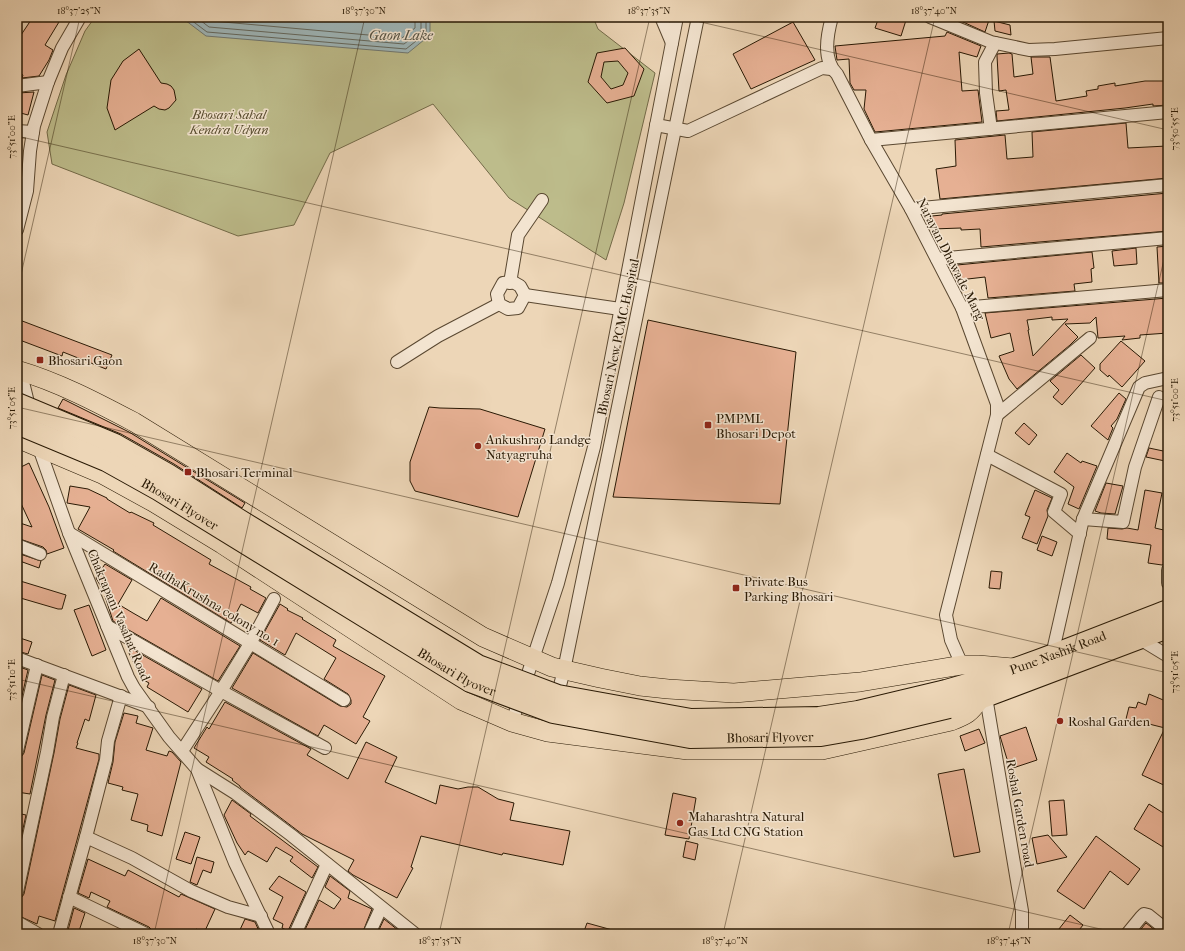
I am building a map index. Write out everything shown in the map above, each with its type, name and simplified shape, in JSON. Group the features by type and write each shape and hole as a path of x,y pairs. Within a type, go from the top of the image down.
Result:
{"highway":[{"name":"Bhosari Flyover","path":"17,403 115,444 168,474 237,518 478,665 558,695 691,719 820,717 858,710 947,699"},
{"name":"Bhosari Flyover","path":"17,424 106,461 158,490 470,682 553,713 690,738 821,736 862,729 947,699"},
{"name":"Pune Nashik Road","path":"947,699 979,681 1052,655 1168,610"},
{"name":"Pune Nashik Road","path":"947,699 983,698 1168,628"}],"main road":[{"path":"18,370 77,392 134,422 483,638 552,667 640,686 734,693 860,682 962,666 978,665 1013,668"},
{"path":"17,438 102,474 153,502 280,592 461,700 512,722 548,732 688,750 822,750 951,721 965,716 983,698"},
{"path":"280,592 316,535"}],"street":[{"path":"17,230 27,191 33,132 48,82 62,48 80,17"},
{"path":"661,17 672,43"},
{"name":"Narayan Dhawade Marg","path":"832,17 827,34 827,49 831,69 837,74 871,140 911,209 962,308 997,404 997,415 946,615 951,640 962,666"},
{"path":"930,17 995,43 1029,50 1056,49 1168,38"},
{"path":"677,20 697,22"},
{"name":"Bhosari New PCMC Hospital","path":"512,722 532,658 552,603 594,447 677,20"},
{"name":"Bhosari New PCMC Hospital","path":"548,732 564,670 697,22"},
{"path":"991,129 986,93 985,62 995,43"},
{"path":"656,124 688,131 822,68 831,69"},
{"path":"17,86 48,82"},
{"path":"871,140 1168,112"},
{"path":"17,130 33,132"},
{"path":"911,209 1168,185"},
{"path":"510,283 518,235 542,200"},
{"path":"936,259 1168,238"},
{"path":"513,282 520,286 525,295 518,308 508,309 499,304 497,294 503,283 513,282"},
{"path":"962,308 1168,290"},
{"path":"525,295 620,309"},
{"path":"397,362 438,336 499,304"},
{"path":"997,415 1090,338"},
{"name":"Chakrapani Vasahat Road","path":"18,370 38,447 69,532 128,677 134,688 169,737 197,769 235,863 269,934"},
{"path":"1052,655 1083,519 1140,387 1145,383 1168,378"},
{"path":"1083,519 1123,522 1135,467 1159,397"},
{"path":"987,455 1061,494 1054,512 1080,534"},
{"name":"RadhaKrushna colony no. 1","path":"69,532 344,700"},
{"path":"17,545 40,554"},
{"path":"1168,570 1168,583"},
{"path":"182,751 221,691 280,592"},
{"path":"107,626 325,748"},
{"path":"1140,639 1168,656"},
{"path":"17,658 121,696 149,708"},
{"path":"17,751 37,665"},
{"path":"17,892 44,767 53,717 64,675"},
{"path":"59,934 86,837 106,760 108,741 121,696"},
{"name":"Roshal Garden road","path":"983,698 1022,911 1022,934"},
{"path":"197,769 235,793 415,934"},
{"path":"86,837 132,858 191,891 228,907 261,916"},
{"path":"295,934 327,864"},
{"path":"69,897 146,934"},
{"path":"369,934 381,908"},
{"path":"1127,934 1144,914 1148,915 1168,932"},
{"path":"17,922 38,934"}],"green space":[{"name":"Bhosari Sahal Kendra Udyan","path":"95,17 593,17 598,29 655,73 624,203 606,260 509,198 433,104 330,153 294,225 238,236 52,164 47,132 66,75 85,31"}],"water":[{"name":"Gaon Lake","path":"181,17 430,17 430,35 408,53 206,36"}],"building":[{"path":"33,17 62,17 45,45 53,50 49,60 39,76 22,78 23,75 17,71 17,41"},
{"path":"879,17 907,17 901,36 875,28"},
{"path":"952,17 990,17 985,32"},
{"path":"994,21 1010,25 1011,35 995,31"},
{"path":"793,22 815,60 751,89 733,54"},
{"path":"947,32 981,46 977,57 959,52 962,91 978,90 982,122 875,132 864,109 866,90 854,90 850,83 849,59 837,60 835,46 945,36"},
{"path":"625,48 644,69 634,96 607,103 588,82 597,53","holes":["618,61 628,73 623,85 611,89 601,77 604,62"]},
{"path":"139,49 161,83 171,86 174,90 176,100 169,108 165,110 154,106 115,130 107,108 111,80 123,61"},
{"path":"997,54 1012,54 1014,77 1033,74 1031,57 1050,57 1056,101 1087,96 1086,91 1098,89 1098,86 1115,83 1115,86 1145,81 1168,81 1168,105 1153,106 1153,104 997,121 996,111 1009,110 1006,90 999,91"},
{"path":"34,92 28,115 17,112 18,93"},
{"path":"1126,123 1128,148 1167,146 1168,178 940,199 936,169 956,166 955,140 1005,135 1007,159 1033,157 1032,132"},
{"path":"1168,193 1168,231 981,247 980,229 932,229 932,216 942,214"},
{"path":"1168,246 1168,283 1159,283 1157,247"},
{"path":"1136,248 1137,264 1114,266 1112,251"},
{"path":"1092,252 1094,268 1091,269 1092,282 1074,284 1075,291 988,298 985,277 959,280 957,265"},
{"path":"1168,298 1168,333 1140,335 1140,338 1122,340 1125,336 1098,338 1096,317 1090,323 1065,324 1078,337 1017,389 1009,379 999,356 1014,351 1010,333 991,338 985,313","holes":["1052,317 1052,320 1068,319 1033,356 1027,320"]},
{"path":"17,319 112,355 106,369 63,352 62,356 17,339"},
{"name":"PMPML Bhosari Depot","path":"648,320 796,352 780,504 613,497"},
{"path":"1121,341 1145,361 1122,387 1109,375 1108,377 1100,370 1100,364"},
{"path":"1081,355 1095,368 1062,405 1053,397 1059,390 1050,381"},
{"path":"1119,393 1126,399 1117,419 1111,426 1113,428 1108,440 1091,426"},
{"path":"63,399 129,432 245,503 242,508 174,464 121,434 58,408"},
{"name":"Ankushrao Landge Natyagruha","path":"429,407 480,409 545,429 518,517 415,491 410,481 410,462"},
{"path":"1024,423 1037,435 1029,445 1015,433"},
{"path":"1149,448 1168,452 1165,461 1146,457"},
{"path":"1067,453 1081,463 1082,461 1097,466 1079,509 1068,504 1074,487 1054,472"},
{"path":"29,463 49,507 64,548 47,554 43,547 17,538 17,522 32,527 17,495 17,469"},
{"path":"1106,483 1123,486 1115,514 1095,511"},
{"path":"70,486 88,489 107,498 130,513 131,512 154,523 153,525 211,560 209,564 251,587 250,589 266,598 258,613 241,604 231,623 78,529 90,507 67,503"},
{"path":"1035,490 1052,498 1047,510 1048,516 1037,544 1022,538 1030,517 1025,515"},
{"path":"1145,490 1162,493 1155,528 1168,531 1168,546 1165,563 1162,565 1148,563 1151,545 1107,539 1108,528 1127,528 1138,530"},
{"path":"1042,536 1057,542 1052,556 1037,550"},
{"path":"17,553 41,561 39,568 17,560"},
{"path":"105,564 132,580 118,604 147,621 161,598 240,646 218,681 113,621 105,596 107,597 96,578"},
{"path":"991,571 1002,572 1000,589 989,588"},
{"path":"17,580 66,595 62,609 17,597"},
{"path":"280,604 288,609 287,610 303,618 302,619 336,640 333,646 385,676 363,717 370,721 356,744 324,725 318,736 232,688 253,653 340,706 347,707 351,704 348,694 324,679 336,658 296,633 285,655 260,640"},
{"path":"89,605 106,650 92,656 74,610"},
{"path":"17,637 32,642 28,654 17,651"},
{"path":"132,649 202,689 188,712 147,687 149,683 142,679 129,653"},
{"path":"17,666 28,670 21,700 17,699"},
{"path":"42,675 55,680 46,715 30,794 17,792 17,767 19,758 24,753"},
{"path":"69,685 96,695 89,721 85,719 76,748 99,754 99,759 55,921 39,916 37,924 17,915 17,899 22,897 24,894 60,719"},
{"path":"1149,694 1168,702 1168,787 1142,775 1165,728 1145,723 1145,725 1126,719 1129,707 1136,708 1138,702 1146,705"},
{"path":"225,702 311,749 307,755 348,779 366,742 397,757 385,782 436,804 440,785 458,789 478,787 498,799 514,803 510,820 570,831 563,865 503,853 502,855 421,836 411,867 413,868 397,898 353,875 348,871 354,860 302,834 240,787 232,780 233,779 206,762 209,757 194,748 207,727 209,729"},
{"path":"124,713 138,716 136,723 153,728 146,750 167,756 169,751 172,752 181,762 162,836 147,831 148,825 131,820 138,794 122,790 123,787 108,783 113,762 115,742"},
{"path":"1026,727 1037,760 1010,769 1000,736"},
{"path":"979,729 985,743 965,751 960,736"},
{"path":"964,769 980,852 954,857 938,774"},
{"name":"Maharashtra Natural Gas Ltd CNG Station","path":"673,793 696,798 689,839 665,835"},
{"path":"232,800 251,814 250,816 318,867 312,878 290,861 293,857 276,847 267,862 248,851 245,855 237,843 224,815"},
{"path":"1064,800 1067,835 1052,836 1049,801"},
{"path":"1149,804 1168,816 1168,850 1134,829"},
{"path":"17,813 26,815 17,856"},
{"path":"185,832 200,837 191,864 176,859"},
{"path":"1048,835 1067,857 1037,864 1032,838"},
{"path":"1096,836 1140,869 1128,885 1110,871 1084,909 1057,891"},
{"path":"686,841 698,844 695,860 683,857"},
{"path":"197,857 214,862 211,873 203,870 197,885 190,882"},
{"path":"88,859 125,876 128,870 179,897 181,894 215,909 204,933 196,929 193,934 156,934 149,927 107,907 110,901 91,892 89,898 78,893"},
{"path":"279,876 306,892 288,931 282,928 283,924 273,919 283,897 269,889"},
{"path":"330,876 350,891 348,898 372,909 362,934 303,934 319,900 334,909 341,899 325,887"},
{"path":"74,908 85,913 78,934 67,934"},
{"path":"1070,915 1083,925 1076,934 1055,934"},
{"path":"245,919 255,922 259,931 258,934 238,934"},
{"path":"384,919 403,934 377,934"},
{"path":"587,923 616,931 616,934 583,934"},
{"path":"1146,923 1160,934 1146,934 1141,929"}],"place":[{"name":"Bhosari Gaon","path":"40,360"},
{"name":"PMPML Bhosari Depot","path":"708,425"},
{"name":"Ankushrao Landge Natyagruha","path":"478,446"},
{"name":"Bhosari Terminal","path":"188,472"},
{"name":"Private Bus Parking Bhosari","path":"736,588"},
{"name":"Roshal Garden","path":"1060,721"},
{"name":"Maharashtra Natural Gas Ltd CNG Station","path":"680,823"}]}
